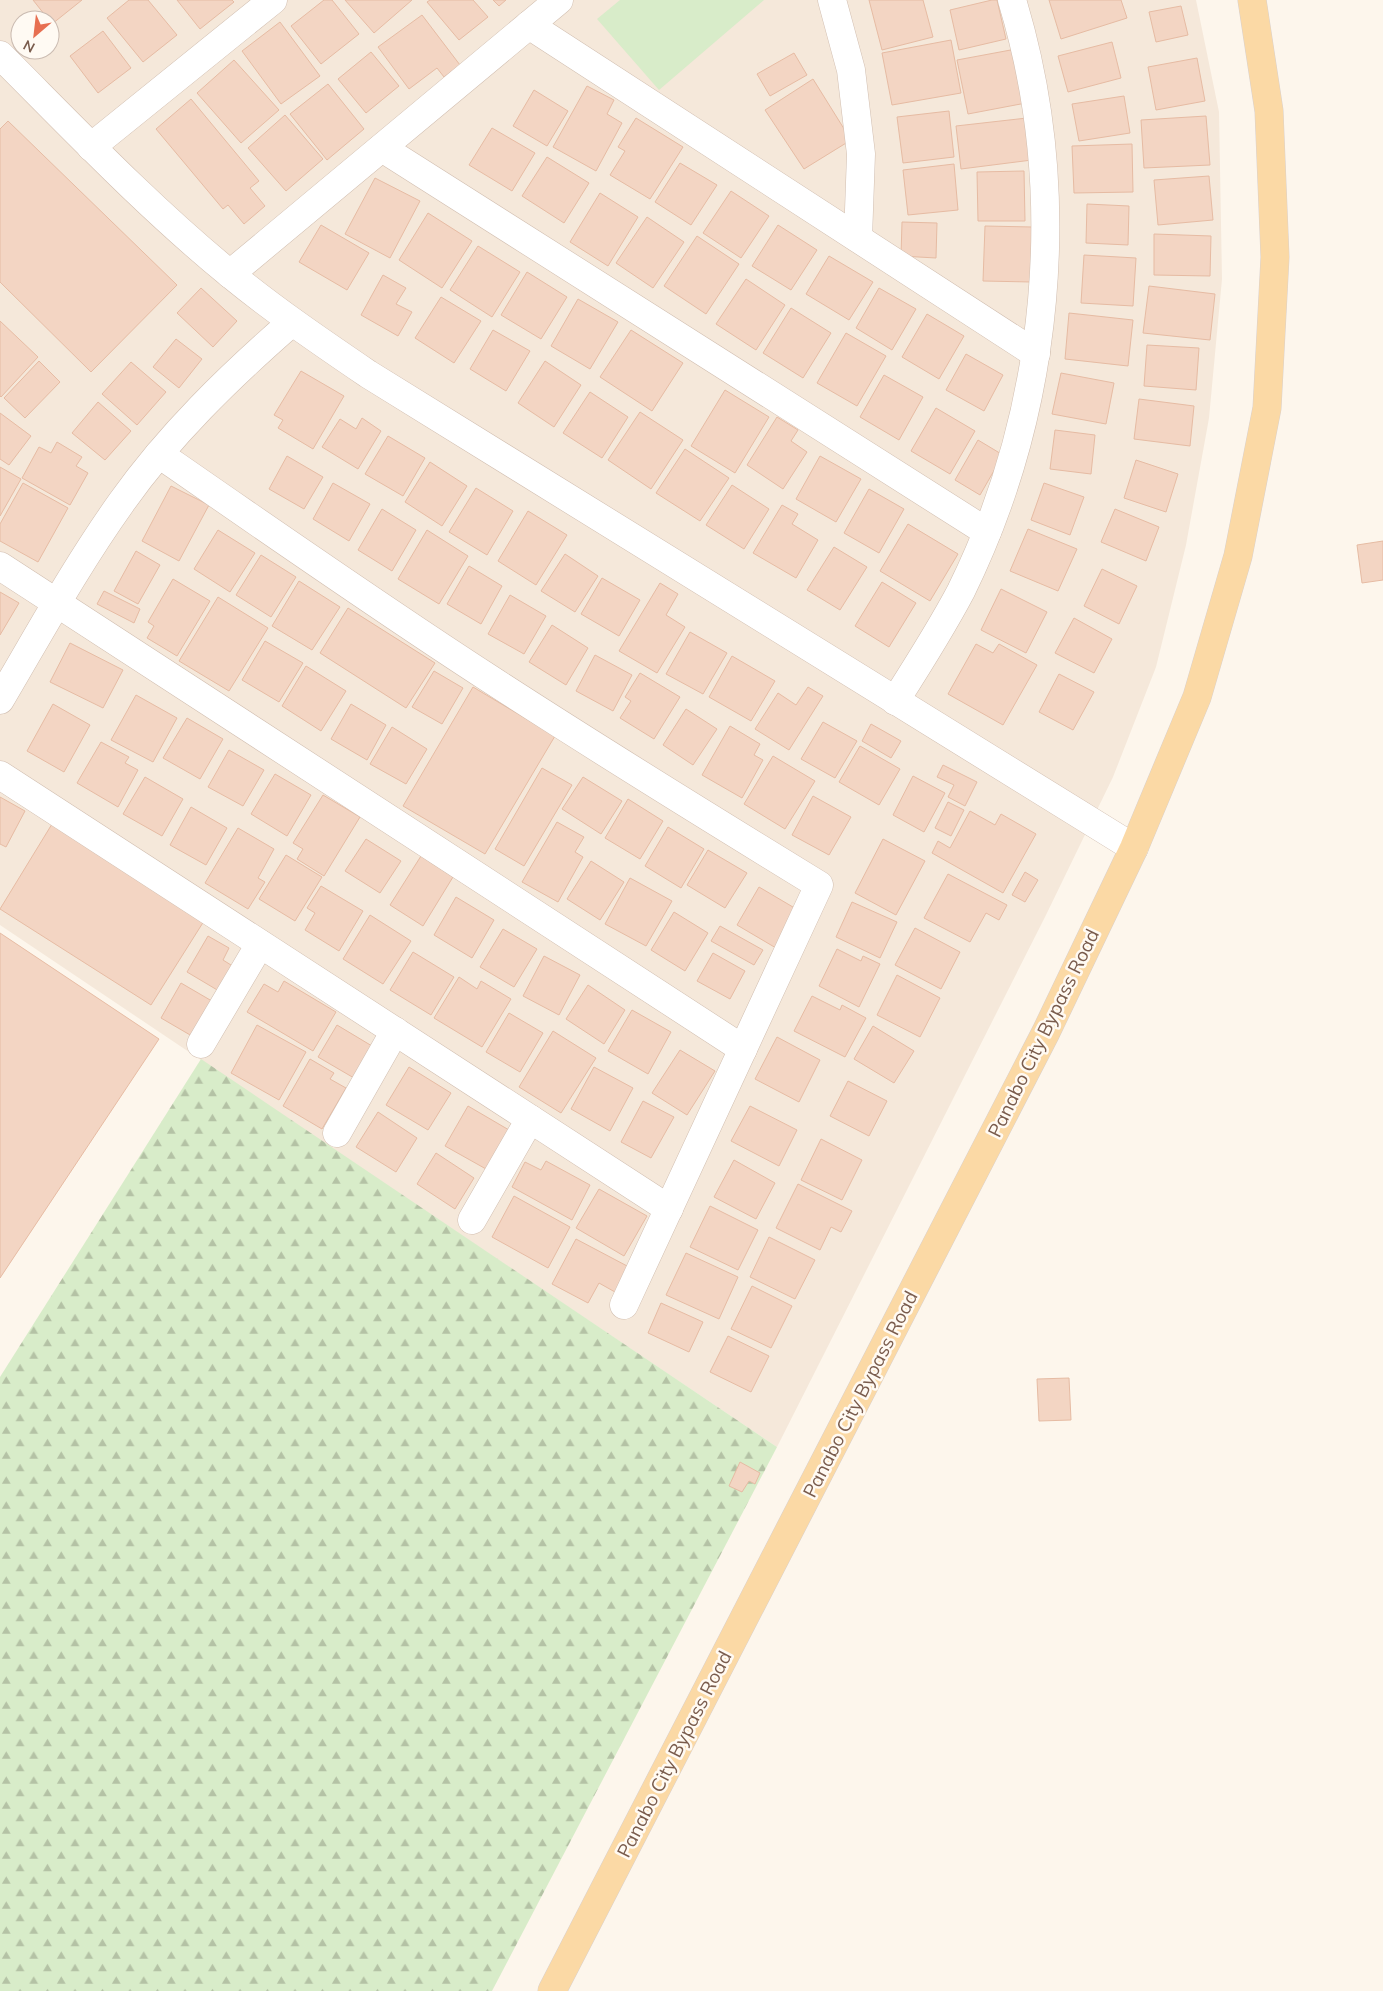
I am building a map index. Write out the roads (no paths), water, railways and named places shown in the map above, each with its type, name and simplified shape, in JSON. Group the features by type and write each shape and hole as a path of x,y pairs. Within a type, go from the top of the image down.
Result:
{"main road":[{"name":"Panabo City Bypass Road","path":"552,1991 1046,1032 1134,848 1197,697 1238,556 1267,408 1275,257 1269,111 1252,0"}],"street":[{"path":"91,146 273,0"},
{"path":"230,274 559,0"},
{"path":"832,0 852,70 860,144 858,238"},
{"path":"895,701 948,615 961,591 987,532 1008,474 1024,414 1036,354 1045,273 1045,191 1037,110 1021,30 1012,0"},
{"path":"530,25 1036,354"},
{"path":"0,55 156,209 230,274 292,322 368,374 1134,848"},
{"path":"382,148 987,532"},
{"path":"0,700 88,552 121,502 200,407 244,363 292,322"},
{"path":"159,454 321,566 477,670 651,782 819,885 624,1305"},
{"path":"0,566 743,1049"},
{"path":"0,775 669,1209"},
{"path":"201,1044 260,944"},
{"path":"337,1132 395,1031"},
{"path":"472,1220 530,1119"}]}
